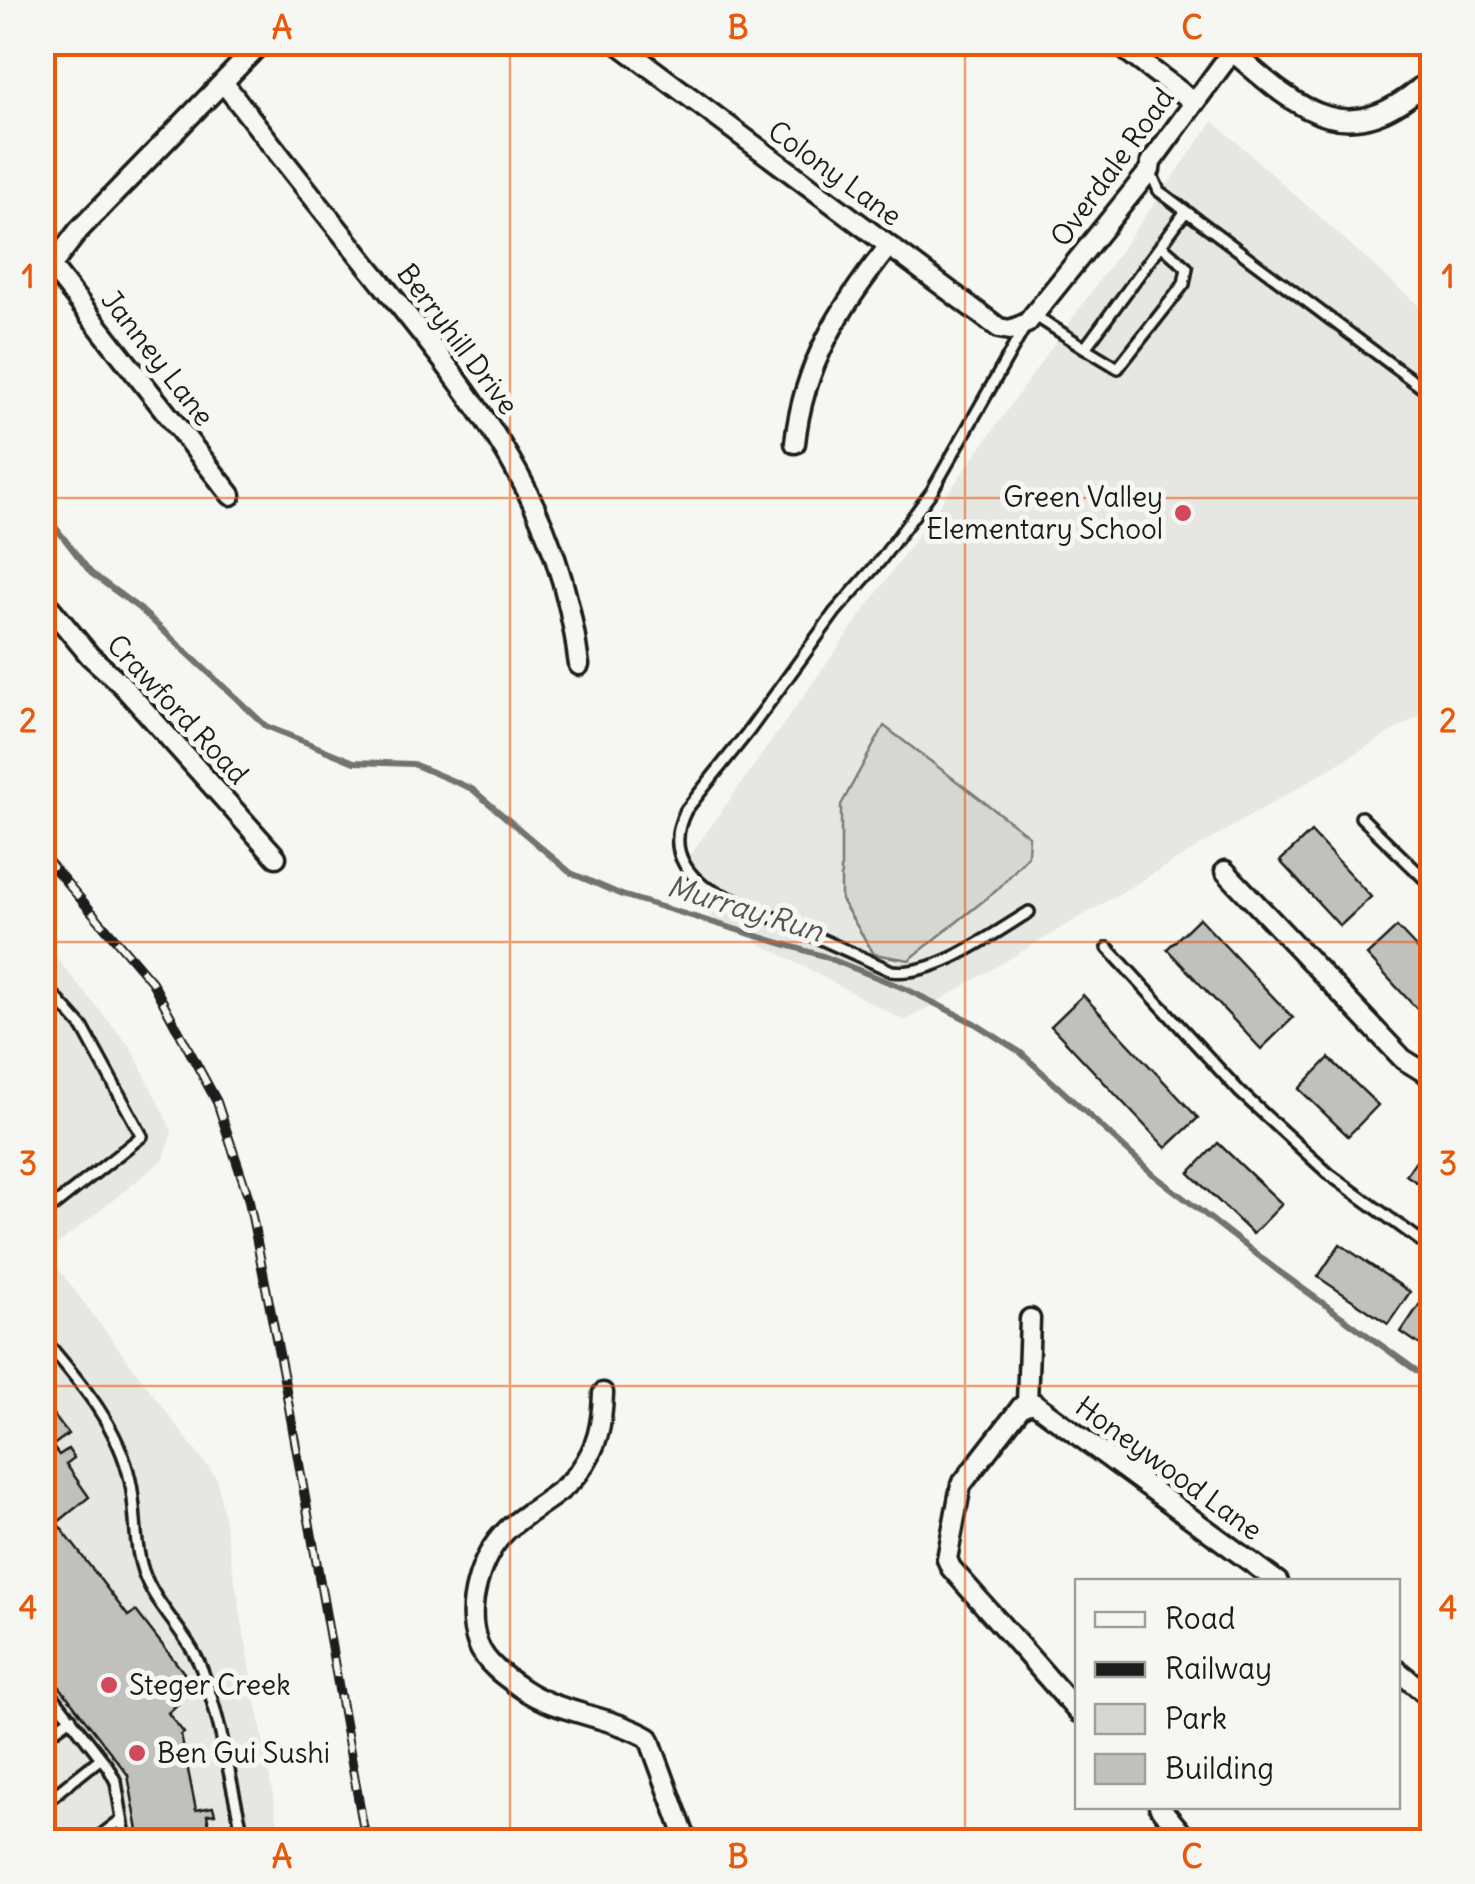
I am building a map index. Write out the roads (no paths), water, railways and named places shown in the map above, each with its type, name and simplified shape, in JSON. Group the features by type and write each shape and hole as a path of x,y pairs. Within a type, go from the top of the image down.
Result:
{"street":[{"path":"45,266 262,42"},
{"name":"Colony Lane","path":"616,42 999,328 1010,330 1030,319"},
{"path":"1115,42 1194,102"},
{"path":"1235,47 1287,99 1322,116 1343,119 1384,111 1432,77"},
{"name":"Overdale Road","path":"1030,319 1150,170 1235,47"},
{"name":"Berryhill Drive","path":"223,82 435,349 514,462 554,548 580,665"},
{"path":"795,443 806,383 818,352 863,278 889,246"},
{"name":"Janney Lane","path":"45,266 231,495"},
{"name":"Crawford Road","path":"42,598 90,656 120,683 276,856"},
{"path":"1225,871 1403,1059 1432,1078"},
{"path":"1030,1319 1027,1403 961,1485 948,1560 1075,1709"},
{"path":"604,1393 602,1430 576,1476 506,1531 492,1550 475,1596 478,1646 490,1662 524,1690 573,1711 627,1725 649,1738 687,1842"},
{"name":"Honeywood Lane","path":"1027,1403 1034,1403 1274,1579"},
{"path":"1400,1673 1432,1698"},
{"path":"1162,1809 1189,1842"}],"lane":[{"path":"1150,170 1152,182 1160,191 1432,395"},
{"path":"1084,348 1186,211"},
{"path":"1029,912 978,943 918,972 892,972 706,888 683,866 676,842 679,824 835,612 880,561 932,491 1030,319 1118,368 1184,284 1188,268 1161,245"},
{"path":"1361,818 1432,886"},
{"path":"1108,948 1240,1092 1329,1174 1432,1249"},
{"path":"42,982 83,1028 142,1136 42,1215"},
{"path":"42,1337 105,1416 119,1445 134,1499 137,1548 144,1574 203,1671 245,1842"},
{"path":"42,1682 116,1782 126,1842"},
{"path":"42,1739 71,1718"},
{"path":"42,1805 101,1758"},
{"path":"92,1842 122,1819"}],"waterway":[{"name":"Murray Run","path":"42,510 91,573 140,609 266,726 354,762 413,764 472,789 571,873 622,895 823,956 906,989 974,1023 1020,1052 1154,1175 1432,1382"}],"railway":[{"path":"42,854 152,982 217,1102 248,1196 366,1842"}],"place":[{"name":"Green Valley Elementary School","path":"1183,513"},
{"name":"Steger Creek","path":"109,1685"},
{"name":"Ben Gui Sushi","path":"137,1753"}]}
